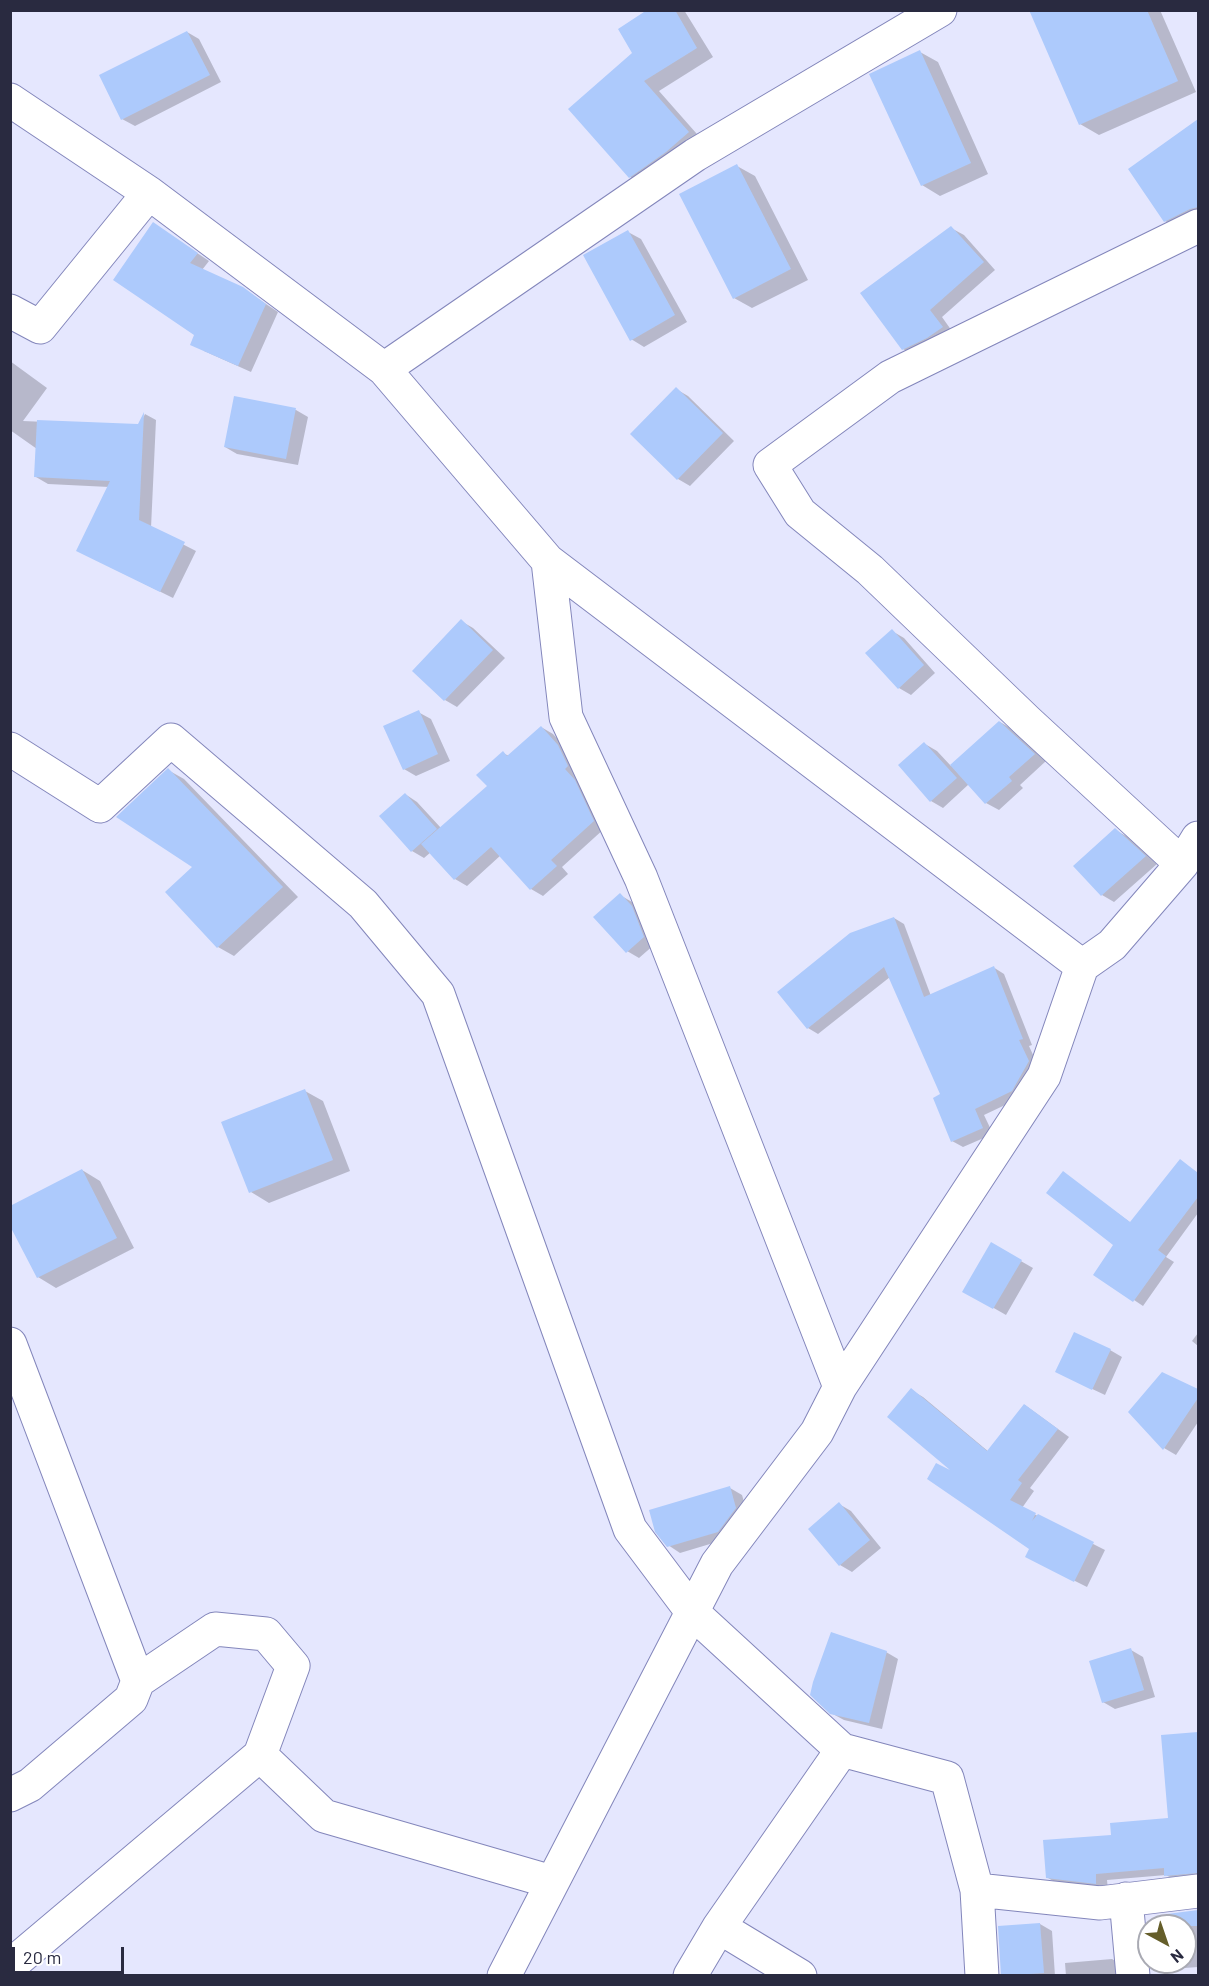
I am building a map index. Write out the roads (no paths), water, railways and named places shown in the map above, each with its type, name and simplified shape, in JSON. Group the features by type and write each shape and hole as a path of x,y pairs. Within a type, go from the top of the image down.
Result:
{"street":[{"path":"384,369 695,155 940,10"},
{"path":"10,100 149,193 384,369 548,561 1082,966"},
{"path":"10,311 40,327 149,193"},
{"path":"504,1976 717,1564 817,1432 840,1387 1044,1076 1082,966 1112,945 1190,851 1027,721 870,570 800,513 770,465 890,377 1198,226"},
{"path":"548,561 566,717 641,878 840,1387"},
{"path":"10,749 100,806 171,740 363,904 438,994 630,1528 693,1613 842,1750 947,1778 977,1890 982,1976"},
{"path":"10,1344 138,1681"},
{"path":"10,1795 30,1785 131,1700 138,1681 215,1629 266,1634 293,1666 260,1755 10,1966"},
{"path":"690,1976 719,1927 842,1750"},
{"path":"260,1755 324,1816 552,1882"},
{"path":"977,1890 1100,1903 1198,1891"},
{"path":"1126,1899 1133,1976"},
{"path":"719,1927 800,1976"}]}
